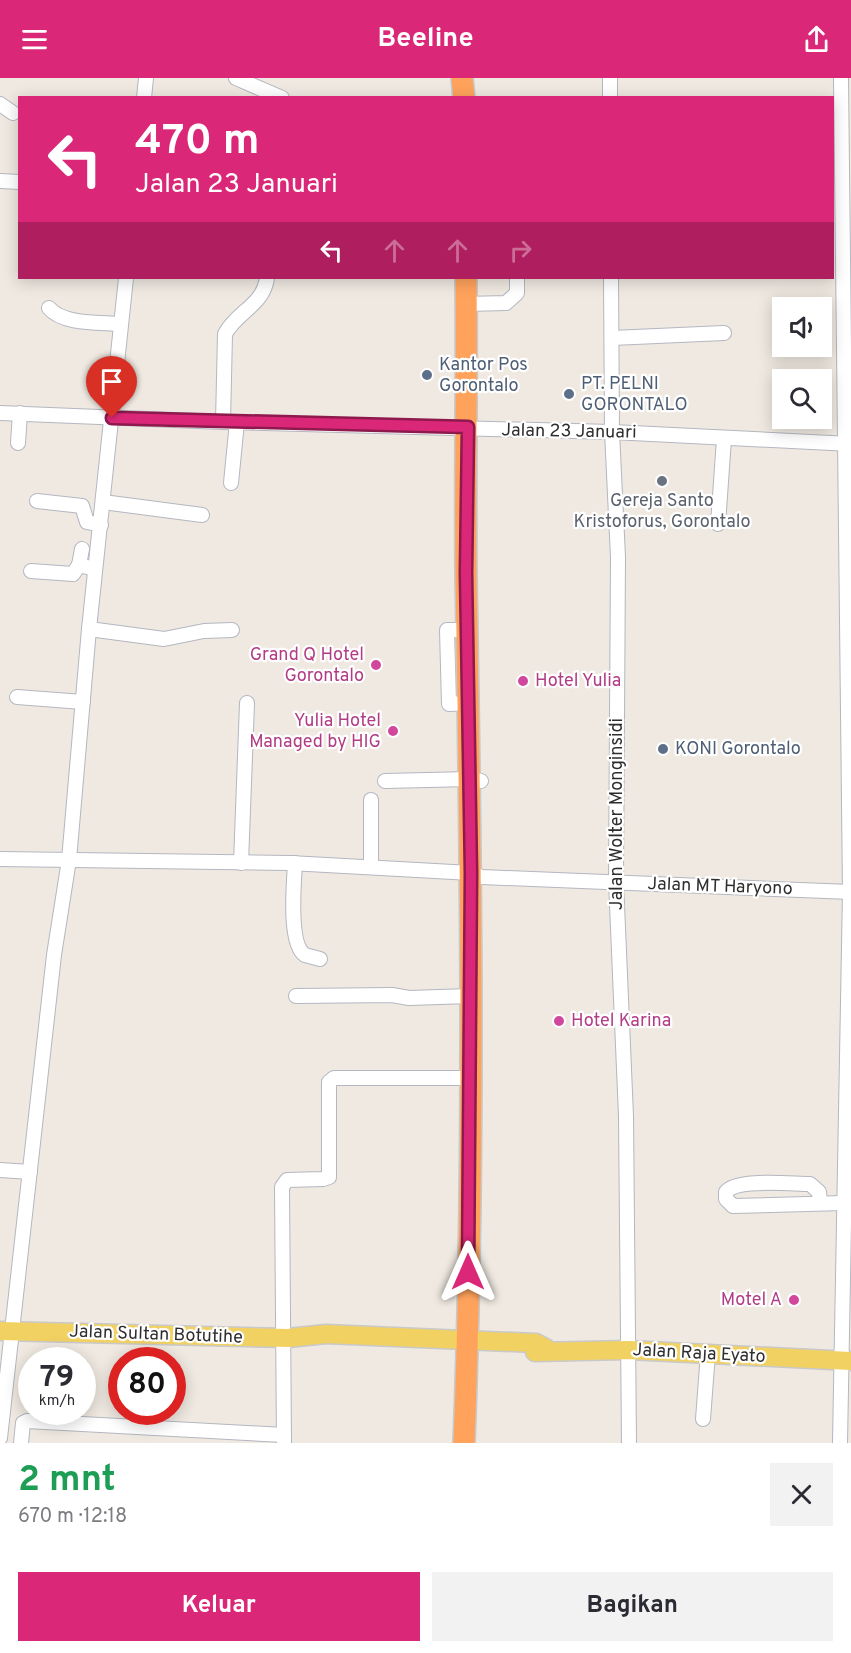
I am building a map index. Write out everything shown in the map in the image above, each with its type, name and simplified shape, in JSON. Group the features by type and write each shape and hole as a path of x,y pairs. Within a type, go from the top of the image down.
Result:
{"highway":[{"path":"462,78 464,96"},
{"path":"475,78 475,96"},
{"path":"466,279 472,304"},
{"path":"476,1443 474,1346 477,875 472,542 472,304 477,279"},
{"path":"472,542 468,630 469,703 475,780"},
{"path":"475,1109 470,1078 470,996 476,961"},
{"path":"464,1443 474,1346"}],"main road":[{"name":"Jalan Sultan Botutihe","path":"6,1331 311,1338 326,1342 474,1346"},
{"name":"Jalan Raja Eyato","path":"474,1346 536,1343 547,1349 708,1353 846,1361"}],"street":[{"path":"144,96 146,78"},
{"path":"236,78 277,96"},
{"path":"610,78 610,96"},
{"path":"840,1443 846,1361 844,1203 850,892 848,444 841,78"},
{"path":"0,105 13,113"},
{"path":"0,181 18,182"},
{"path":"0,1438 6,1331 30,1172 54,955 69,860 89,629 126,279"},
{"path":"231,483 225,334 230,324 260,299 267,279"},
{"path":"472,304 506,303 514,298 517,279"},
{"name":"Jalan Wolter Monginsidi","path":"611,279 612,432 618,557 616,881 626,1116 629,1443"},
{"path":"50,308 53,313 69,318 121,324"},
{"path":"612,338 724,333"},
{"name":"Jalan 23 Januari","path":"0,412 288,424 612,432 848,444"},
{"path":"18,443 20,414"},
{"path":"718,524 724,439"},
{"path":"37,501 82,506 87,522 101,525"},
{"path":"103,502 202,515"},
{"path":"31,571 73,574 79,565 82,549"},
{"path":"79,565 95,568"},
{"path":"89,629 164,639 204,631 232,630"},
{"path":"17,698 83,702"},
{"path":"241,863 247,702"},
{"path":"385,781 475,780"},
{"path":"370,866 371,800"},
{"name":"Jalan MT Haryono","path":"0,859 293,863 370,866 477,875 850,892"},
{"path":"293,863 293,898 298,946 305,956 320,958"},
{"path":"296,996 392,994 409,998 470,996"},
{"path":"21,1443 23,1423 27,1421 284,1439 282,1187 287,1180 329,1177 330,1082 334,1078 470,1078"},
{"path":"0,1170 30,1172"},
{"path":"820,1203 819,1192 810,1184 744,1184 731,1186 726,1192 728,1203 733,1206 844,1203"},
{"path":"703,1419 708,1353"}],"place":[{"name":"Kantor Pos Gorontalo","path":"427,375"},
{"name":"PT. PELNI GORONTALO","path":"569,394"},
{"name":"Gereja Santo Kristoforus, Gorontalo","path":"662,481"},
{"name":"Grand Q Hotel Gorontalo","path":"376,665"},
{"name":"Hotel Yulia","path":"523,681"},
{"name":"Yulia Hotel Managed by HIG","path":"393,731"},
{"name":"KONI Gorontalo","path":"663,749"},
{"name":"Hotel Karina","path":"559,1021"},
{"name":"Motel A","path":"794,1300"}],"route":[{"path":"112,418 468,427 466,573 471,873 468,1272"}]}
